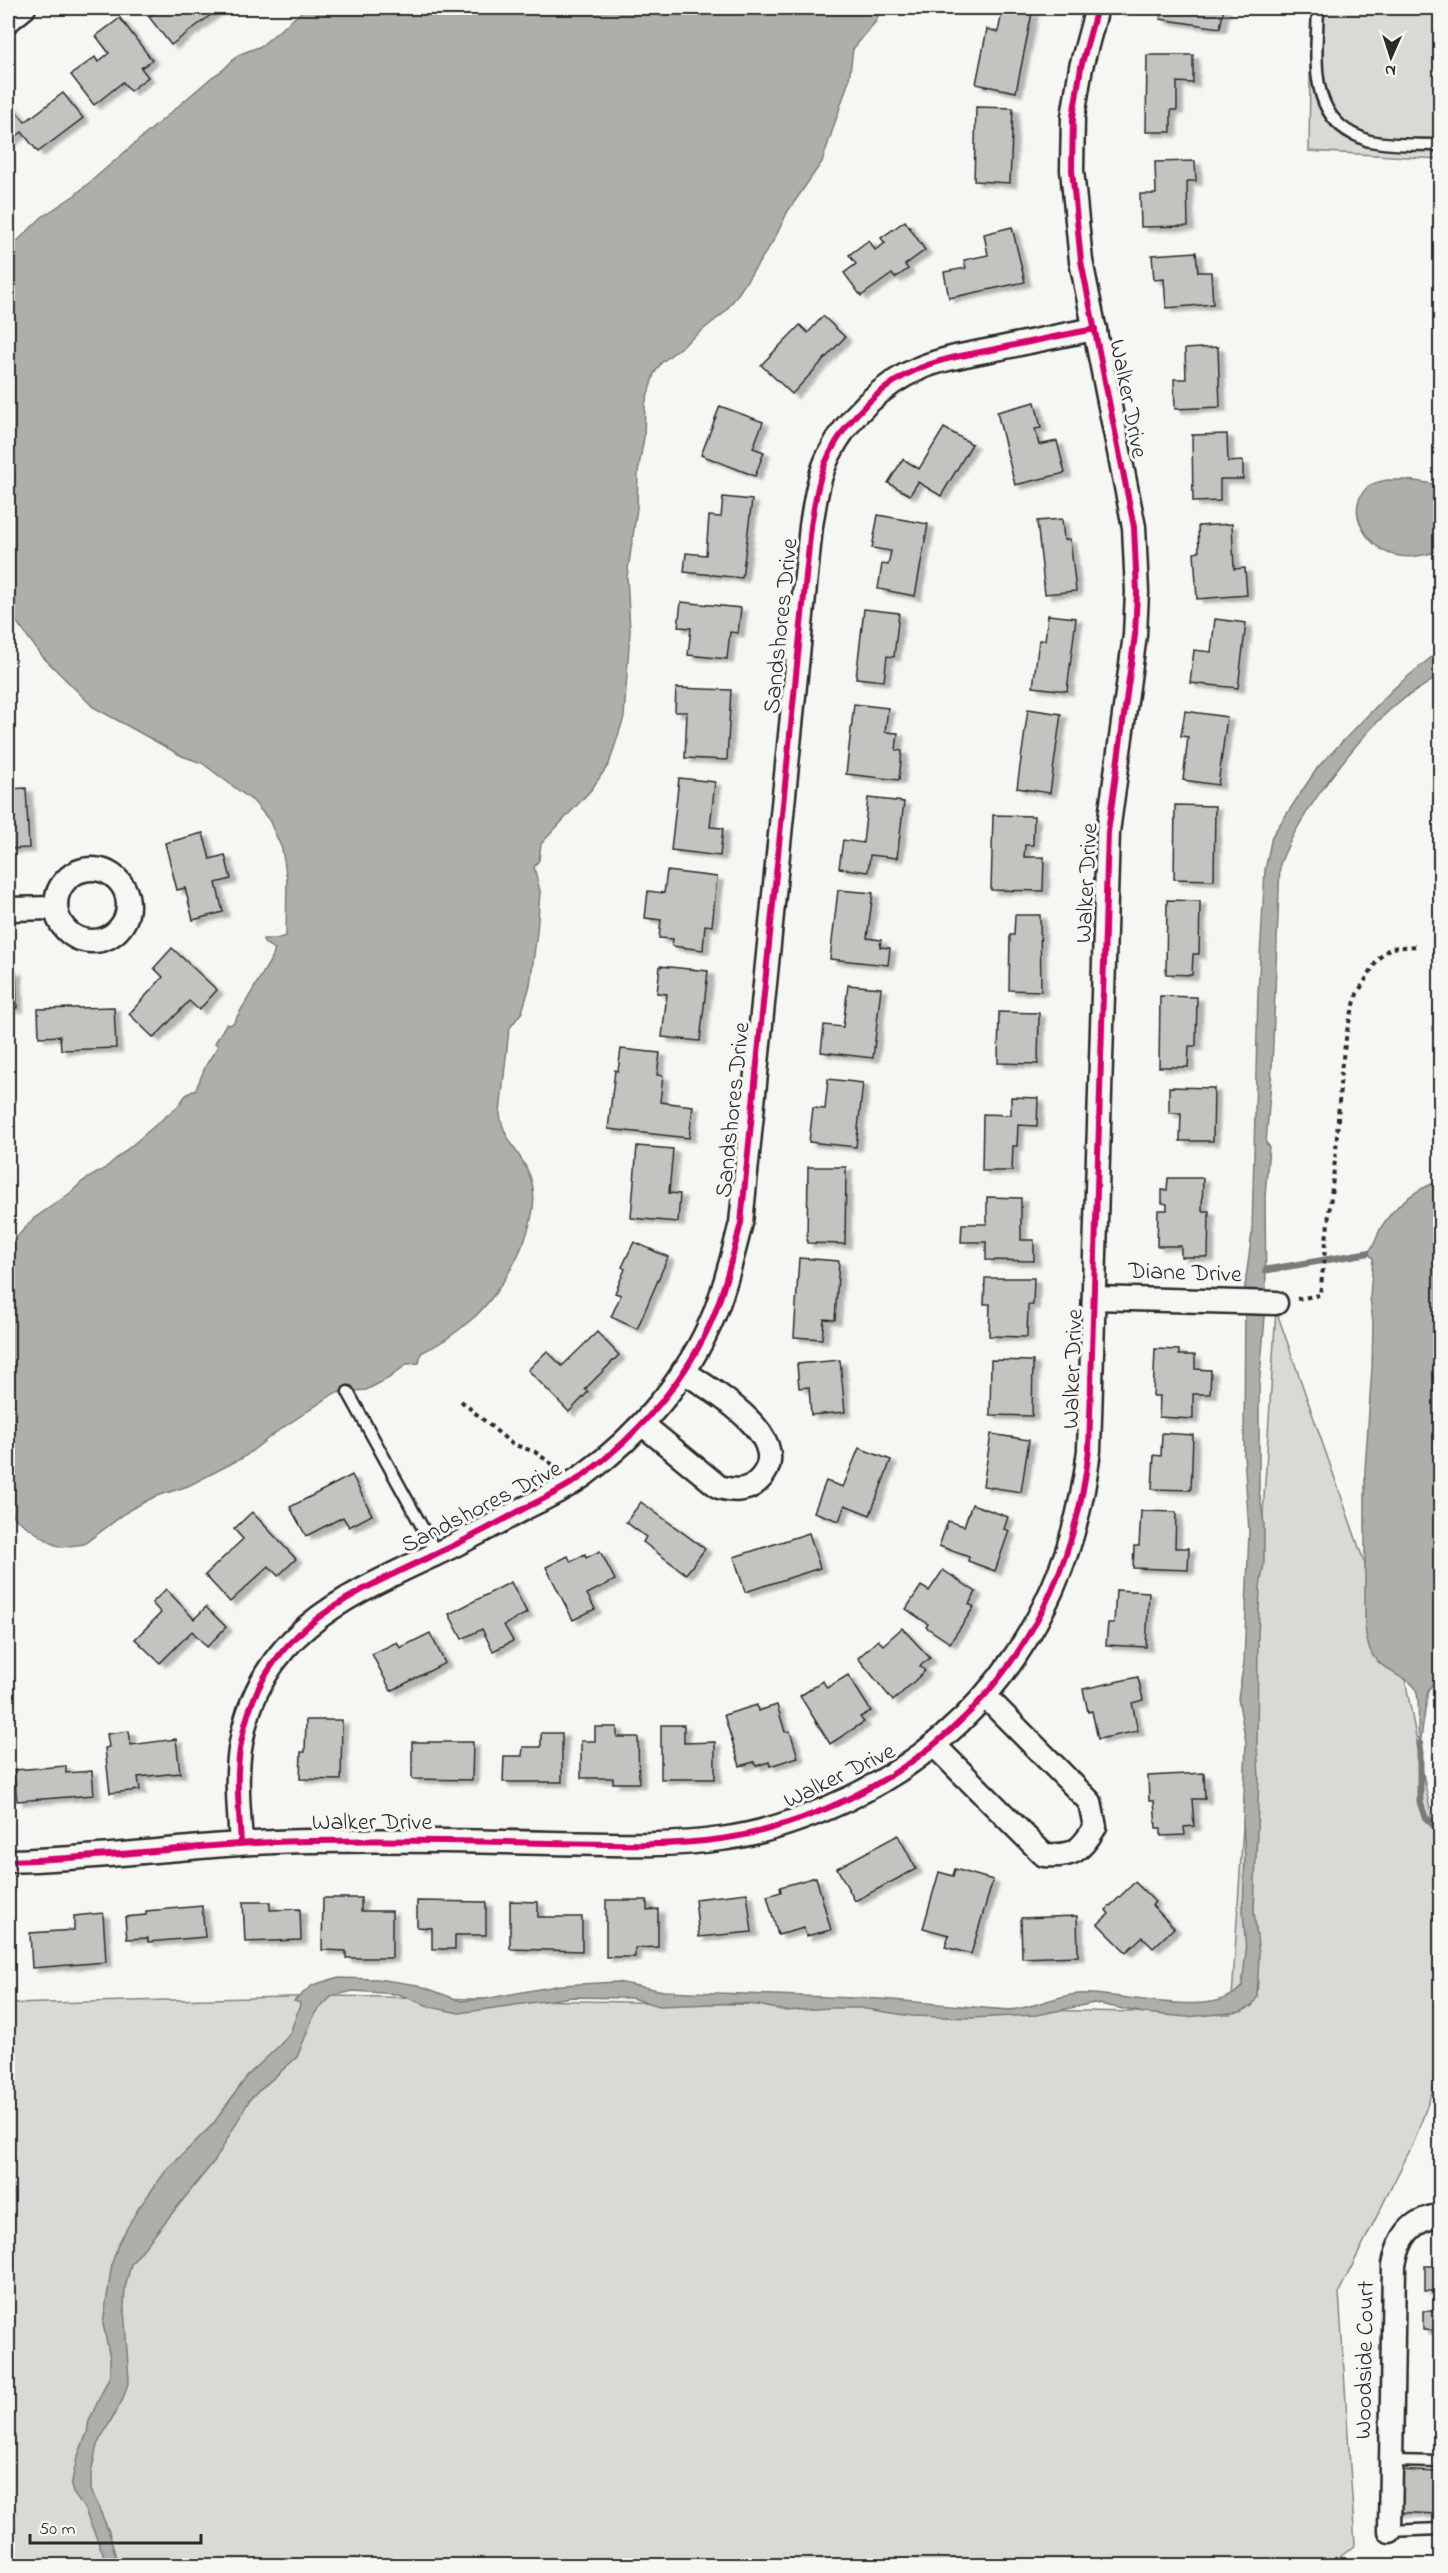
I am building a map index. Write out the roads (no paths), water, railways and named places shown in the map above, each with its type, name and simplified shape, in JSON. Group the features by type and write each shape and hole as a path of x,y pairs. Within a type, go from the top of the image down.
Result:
{"street":[{"path":"8,21 24,8"},
{"name":"Walker Drive","path":"8,1861 241,1843 311,1841 620,1844 723,1839 788,1824 829,1808 899,1772 934,1745 985,1696 1008,1667 1036,1624 1057,1580 1074,1530 1086,1474 1090,1440 1108,832 1135,635 1137,592 1134,526 1081,261 1072,170 1075,107 1081,67 1096,8"},
{"name":"Sandshores Drive","path":"241,1843 238,1768 241,1743 250,1708 277,1659 305,1627 325,1611 362,1590 437,1554 570,1483 614,1451 642,1424 683,1371 714,1316 730,1270 741,1224 811,526 817,486 828,455 844,429 861,410 878,395 919,369 970,354 1095,328"},
{"path":"8,909 55,908"},
{"name":"Diane Drive","path":"1094,1298 1276,1303"},
{"path":"642,1424 719,1487 734,1491 746,1489 756,1484 766,1473 769,1451 766,1440 757,1427 683,1371"},
{"path":"934,1745 1044,1855 1063,1856 1083,1847 1095,1827 1090,1802 985,1696"},
{"name":"Woodside Court","path":"1390,2531 1393,2291 1397,2250 1408,2229 1417,2222 1440,2216"}],"lane":[{"path":"1318,8 1317,72 1321,98 1331,117 1345,130 1369,141 1440,145"},
{"path":"348,1392 437,1554"},
{"path":"1392,2461 1440,2462"},
{"path":"1390,2531 1440,2529"}],"waterway":[{"path":"1266,1270 1367,1253"},
{"path":"1420,1744 1420,1802 1425,1817 1440,1831"}]}
